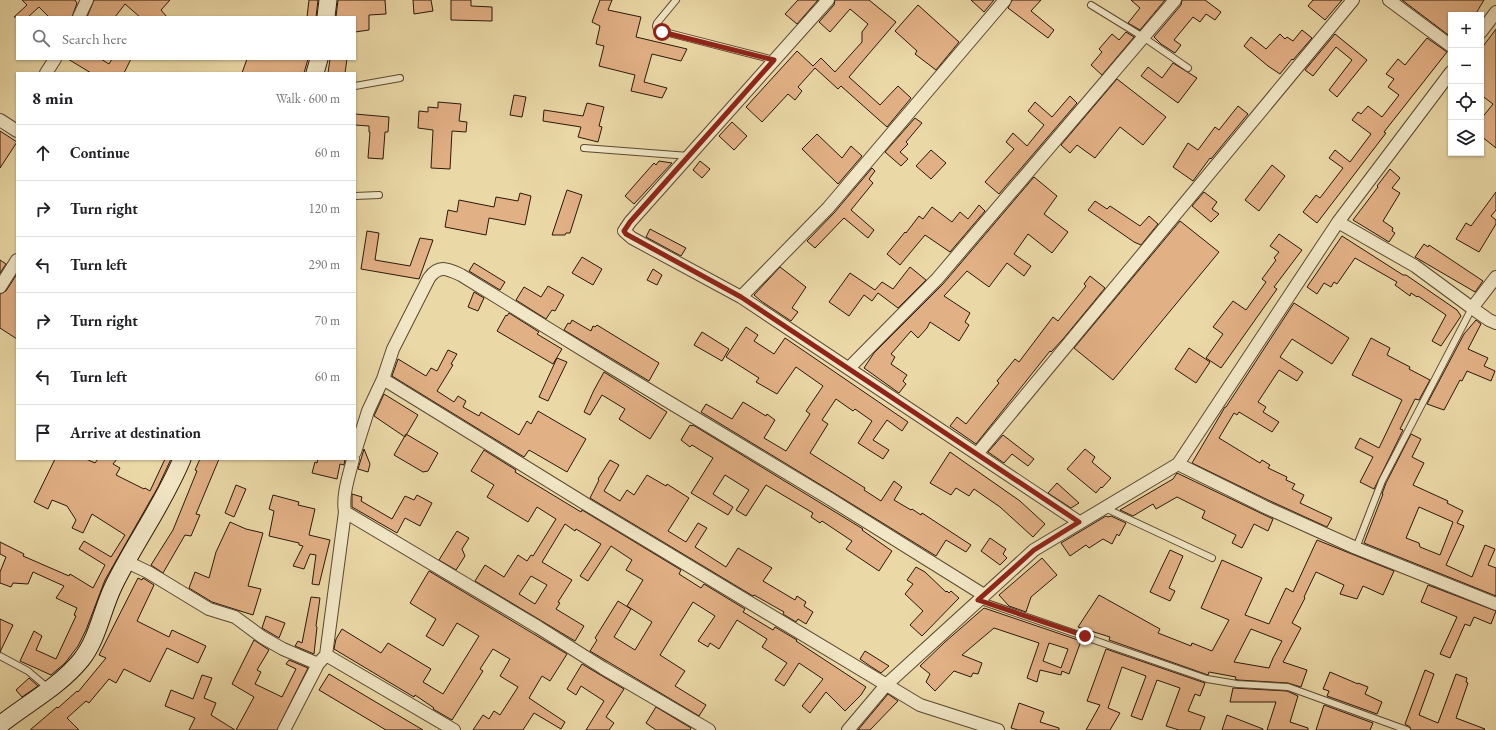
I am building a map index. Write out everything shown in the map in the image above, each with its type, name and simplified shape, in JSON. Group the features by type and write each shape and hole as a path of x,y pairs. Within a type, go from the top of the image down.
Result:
{"street":[{"path":"79,16 87,0"},
{"path":"326,16 328,0"},
{"path":"828,0 630,222 624,231 632,238 741,297 1079,522"},
{"path":"741,297 828,208 1005,0"},
{"path":"848,368 938,279 1175,0"},
{"path":"977,454 1353,0"},
{"path":"1389,0 1448,44"},
{"path":"1484,28 1496,12"},
{"path":"47,72 54,60"},
{"path":"315,72 319,60"},
{"path":"848,730 886,685 1034,550 1178,464 1338,222 1448,76"},
{"path":"0,120 15,126"},
{"path":"1338,222 1415,266 1489,320 1496,323"},
{"path":"6,281 16,262"},
{"path":"356,449 368,411 383,379 393,349 429,278 434,271 439,269 448,269 461,274 609,366 830,499 981,597"},
{"path":"1472,308 1496,277"},
{"path":"383,379 589,506 920,705 998,730"},
{"path":"0,725 49,689 81,660 91,645 113,587 173,480 182,460"},
{"path":"284,730 322,659 345,512 343,504 344,496 353,460"},
{"path":"1178,464 1356,548 1496,604"},
{"path":"345,512 538,627 603,668 709,730"},
{"path":"127,562 148,572 208,609 235,617 262,637 283,649 322,659 454,730"}],"lane":[{"path":"676,0 657,23 657,30 774,60"},
{"path":"1091,5 1143,37 1188,68"},
{"path":"356,86 400,78"},
{"path":"584,148 689,156"},
{"path":"356,196 379,195"},
{"path":"1356,548 1382,481 1472,308"},
{"path":"1104,507 1212,558"},
{"path":"981,597 1207,679 1237,684 1288,687 1407,730"},
{"path":"0,656 28,671 49,689"}],"building":[{"path":"22,0 75,0 77,3 72,16 48,16 39,7 29,16 14,17 27,5"},
{"path":"94,0 170,0 161,10 166,16 139,16 125,4 116,16 87,16"},
{"path":"309,0 318,0 316,16 307,16"},
{"path":"338,0 385,0 386,14 369,15 369,30 356,32 356,16 336,16"},
{"path":"413,0 431,0 433,11 414,14"},
{"path":"451,0 471,0 471,6 492,7 492,21 451,20"},
{"path":"600,0 612,0 608,10 641,17 636,37 687,49 681,61 652,54 644,82 667,88 662,98 631,91 635,75 599,66 604,46 596,44 600,26 592,22"},
{"path":"798,0 818,0 797,24 785,14"},
{"path":"835,0 869,0 896,22 849,77 880,105 898,86 911,98 887,127 841,86 838,89 815,68 798,87 802,91 795,100 788,94 762,122 746,107 797,51 813,66 821,58 835,72 862,42 862,32 868,24 850,9 830,32 819,22 834,5"},
{"path":"971,0 994,0 984,12"},
{"path":"1012,0 1041,0 1031,11 1054,30 1048,38 1008,8"},
{"path":"1131,0 1165,0 1140,30 1128,23 1140,8"},
{"path":"1182,0 1205,0 1221,12 1215,20 1206,14 1200,22 1193,17 1174,40 1181,45 1175,53 1161,44 1154,37 1181,5"},
{"path":"1313,0 1342,0 1325,20 1308,6"},
{"path":"1402,0 1484,0 1477,12 1448,12 1448,35"},
{"path":"918,5 959,42 936,70 915,54 917,51 895,31"},
{"path":"1496,29 1496,148 1484,138 1484,115 1493,104 1484,97 1484,45"},
{"path":"1302,30 1312,38 1280,74 1244,46 1251,37 1266,49 1280,34 1285,39 1287,37 1293,41"},
{"path":"1126,32 1134,37 1102,75 1091,65 1102,52 1099,49 1112,34 1119,40"},
{"path":"1335,34 1367,60 1337,97 1329,90 1352,60 1336,47 1313,76 1305,70"},
{"path":"1427,38 1447,52 1384,132 1386,133 1317,223 1303,212 1316,195 1320,198 1343,168 1329,158 1335,150 1350,162 1371,134 1352,120 1358,112 1361,114 1368,106 1382,117 1399,95 1388,87 1394,79 1386,74 1398,59 1405,65"},
{"path":"70,60 103,60 109,64 111,60 130,60 124,72 89,72"},
{"path":"247,60 308,60 304,72 242,72"},
{"path":"330,60 347,60 345,72 328,72"},
{"path":"1173,63 1197,78 1178,103 1141,76 1148,67 1162,78"},
{"path":"1117,79 1166,117 1143,145 1120,127 1095,158 1077,145 1070,153 1061,145"},
{"path":"514,95 526,97 522,117 510,115"},
{"path":"1070,96 1077,103 999,194 985,182 1014,149 1006,142 1013,133 1027,146 1044,125 1028,111 1035,102 1052,117"},
{"path":"438,102 461,104 459,121 467,122 466,132 452,131 450,169 431,168 433,130 418,128 419,111 428,112 428,107 438,108"},
{"path":"587,103 604,107 599,126 602,127 598,142 578,137 581,127 543,121 544,110 583,116"},
{"path":"1238,106 1248,114 1211,159 1210,158 1193,181 1173,167 1188,143 1198,150 1215,127 1219,130"},
{"path":"356,114 389,117 388,132 385,132 383,159 368,158 369,126 356,125"},
{"path":"915,118 922,123 906,142 908,144 900,152 908,159 901,166 885,152"},
{"path":"732,122 747,136 734,150 719,136"},
{"path":"0,131 16,141 16,144 0,168"},
{"path":"817,134 842,158 851,146 862,156 838,184 802,149"},
{"path":"931,150 946,163 931,179 916,166"},
{"path":"659,161 672,163 634,204 625,196 654,163 656,165"},
{"path":"700,161 710,169 702,178 693,170"},
{"path":"1272,165 1285,176 1259,211 1245,200"},
{"path":"872,168 875,171 869,179 873,183 851,210 874,230 868,238 844,218 815,248 807,241 834,213"},
{"path":"1390,169 1400,178 1392,188 1400,193 1383,221 1393,228 1392,231 1395,233 1389,242 1353,220"},
{"path":"1034,177 1057,196 1044,214 1068,232 1052,253 1028,234 1014,254 1031,266 1024,276 1007,263 989,287 967,271 944,296 970,313 965,322 969,325 959,341 930,322 918,338 911,331 891,354 895,357 891,364 907,375 903,381 906,384 899,393 864,368 874,353 943,284"},
{"path":"567,190 582,195 570,233 566,233 565,235 552,235"},
{"path":"1204,192 1217,202 1212,209 1219,214 1211,222 1192,206"},
{"path":"1496,192 1496,210 1491,216 1496,220 1496,224 1479,252 1456,239 1466,223 1471,226"},
{"path":"520,193 531,196 525,225 489,218 486,235 445,227 448,210 457,212 459,200 494,207 496,197 518,201"},
{"path":"1095,201 1107,209 1110,206 1140,226 1149,216 1158,224 1141,245 1134,242 1088,210"},
{"path":"979,205 985,211 950,252 925,235 900,265 887,254 919,216 923,219 932,207 952,222 960,212 968,219"},
{"path":"1180,221 1219,252 1113,380 1074,348"},
{"path":"650,229 686,248 681,256 646,237"},
{"path":"367,231 379,233 375,260 410,266 420,238 433,240 419,279 361,269"},
{"path":"1279,234 1302,250 1274,287 1277,289 1221,368 1206,358 1223,334 1213,327 1233,301 1246,310 1266,282 1262,279 1276,260 1274,258 1279,252 1270,246"},
{"path":"1342,236 1403,275 1406,275 1457,310 1461,316 1441,346 1432,341 1446,315 1418,296 1417,297 1411,293 1410,296 1395,285 1397,282 1355,258 1337,284 1334,282 1331,287 1324,283 1317,294 1307,287"},
{"path":"1424,244 1428,247 1429,245 1483,281 1475,292 1415,257"},
{"path":"582,257 602,269 593,285 572,273"},
{"path":"0,260 6,264 0,273"},
{"path":"474,263 505,282 500,290 469,271"},
{"path":"780,267 806,287 792,308 798,312 791,321 754,295"},
{"path":"910,267 926,280 898,308 878,293 872,301 864,295 849,316 829,302 850,273 875,290 882,282 893,289"},
{"path":"653,269 662,275 657,285 647,280"},
{"path":"16,276 16,338 0,328 0,294 6,291"},
{"path":"1090,276 1105,288 1063,339 1051,352 1050,351 976,444 950,426 957,417 966,424 999,383 997,381 1015,359 1019,362 1053,317 1058,321 1086,286 1084,284"},
{"path":"548,286 564,295 555,311 552,310 546,319 516,300 524,287 541,297"},
{"path":"474,292 484,298 478,311 468,307"},
{"path":"1294,303 1349,338 1332,364 1292,339 1280,357 1303,372 1297,381 1279,370 1258,402 1266,407 1263,412 1279,422 1272,432 1239,412 1237,415 1234,413 1219,438 1260,463 1262,460 1270,465 1268,468 1287,477 1286,480 1295,484 1292,489 1304,495 1300,503 1332,518 1327,527 1192,463 1225,407"},
{"path":"509,313 539,332 537,334 562,349 553,364 497,331 506,315 507,316"},
{"path":"572,320 591,331 593,326 595,327 597,325 659,363 649,381 564,330 568,323 570,324"},
{"path":"1476,320 1481,324 1468,349 1488,358 1484,366 1495,371 1491,381 1467,371 1462,381 1460,380 1444,410 1427,404 1464,334"},
{"path":"746,327 758,335 754,341 774,354 785,338 908,422 902,431 887,420 873,440 889,450 883,459 858,443 872,421 855,409 853,411 836,399 822,420 828,424 810,453 865,488 864,490 881,501 894,481 902,487 894,500 921,515 922,513 971,545 966,552 946,540 936,556 701,412 706,404 732,419 743,402 766,416 767,414 775,420 764,438 786,451 810,414 806,411 823,386 796,367 777,394 756,382 759,378 726,357"},
{"path":"702,332 729,349 722,361 694,345"},
{"path":"1371,338 1390,348 1387,355 1430,380 1419,400 1415,399 1400,429 1403,430 1374,489 1360,482 1373,457 1355,448 1360,438 1379,448 1402,400 1352,375"},
{"path":"1189,348 1210,362 1196,383 1175,369"},
{"path":"448,350 457,354 451,364 453,365 437,391 454,402 458,396 466,401 463,407 479,416 481,412 519,435 527,421 531,424 538,411 586,439 567,472 529,450 524,457 392,376 398,359 426,376 431,368 437,371"},
{"path":"557,358 567,362 548,401 539,397"},
{"path":"604,372 667,412 650,439 619,419 625,409 602,395 590,415 584,412"},
{"path":"384,394 418,415 405,437 374,416"},
{"path":"690,425 693,425 863,529 862,530 892,551 879,571 846,549 852,541 822,521 820,523 811,517 813,513 766,485 746,516 736,510 749,490 725,475 713,494 733,507 728,515 691,493 713,458 692,445 690,447 681,440"},
{"path":"406,434 438,453 428,471 423,472 394,455"},
{"path":"1411,434 1421,439 1412,457 1424,463 1413,485 1448,501 1447,503 1463,511 1457,523 1464,526 1446,565 1472,577 1485,545 1495,549 1488,565 1496,568 1496,596 1364,543 1386,483","holes":["1419,507 1453,522 1440,555 1420,547 1419,543 1406,538"]},
{"path":"1003,435 1034,459 1028,466 1012,454 1004,463 988,452"},
{"path":"364,449 370,464 368,472 358,469"},
{"path":"1085,449 1095,457 1092,462 1111,478 1096,493 1067,469"},
{"path":"484,450 516,470 515,472 581,512 582,510 681,570 679,574 701,588 704,584 745,609 743,612 773,630 775,627 797,640 796,641 866,687 861,695 845,711 826,692 810,713 802,706 823,679 799,663 784,686 775,680 787,663 762,647 767,639 737,620 719,649 710,643 708,647 698,641 715,616 693,602 660,655 685,671 675,686 706,705 699,716 590,651 597,640 595,638 618,601 631,609 614,637 635,650 652,622 627,606 643,580 626,570 632,560 611,546 588,581 580,576 601,544 576,529 575,531 565,524 542,562 572,580 558,602 560,603 556,609 584,626 575,641 475,581 485,565 504,577 518,555 527,561 531,555 533,556 556,519 537,507 528,522 487,497 494,485 471,471","holes":["531,576 547,585 535,604 519,594"]},
{"path":"950,452 1020,501 1045,524 1033,537 1000,507 974,489 969,496 956,488 951,495 930,483"},
{"path":"55,460 88,460 95,463 97,460 116,460 113,464 120,468 116,475 150,491 165,460 171,460 158,487 105,580 86,630 78,646 65,663 51,675 20,661 34,631 42,636 36,650 56,659 76,616 74,615 77,608 56,598 64,586 33,572 28,584 13,583 11,587 0,583 0,572 6,557 0,554 0,542 24,554 23,556 69,576 70,574 93,588 105,565 79,549 84,541 111,557 125,535 92,514 83,533 72,528 76,520 67,506 52,500 48,509 34,502"},
{"path":"200,460 219,460 196,514 200,515 191,536 185,535 163,573 151,565 173,530 197,471 195,470"},
{"path":"318,460 345,460 344,465 340,464 337,479 312,473 315,462 317,463"},
{"path":"610,460 619,465 604,491 620,501 627,490 634,495 647,475 666,486 667,484 689,498 668,531 686,542 698,523 707,528 695,547 726,567 738,548 772,568 763,581 795,600 797,596 806,602 804,606 813,612 806,624 798,619 796,622 783,614 784,612 754,595 753,596 590,498 599,480 598,479"},
{"path":"1177,473 1273,519 1268,531 1254,524 1242,548 1232,543 1236,535 1202,518 1205,511 1177,497 1156,509 1153,504 1133,516 1120,510 1173,479"},
{"path":"1057,483 1079,503 1071,508 1048,493"},
{"path":"236,485 246,489 234,517 225,513"},
{"path":"352,494 362,497 361,501 392,519 405,496 414,500 417,495 432,503 420,526 405,518 397,533 352,507"},
{"path":"273,495 299,502 298,505 315,509 309,535 330,540 319,585 312,584 316,555 310,554 304,569 293,566 303,546 299,545 299,543 269,536 274,511 269,509"},
{"path":"1106,516 1111,516 1126,523 1119,536 1117,534 1112,544 1103,539 1089,548 1086,545 1070,556 1061,543"},
{"path":"230,522 246,529 263,533 248,586 261,589 253,615 212,602 189,588 195,572 209,578 216,552"},
{"path":"457,531 469,538 462,549 465,556 456,570 439,560"},
{"path":"990,538 1006,549 1003,554 1007,558 1000,565 981,551"},
{"path":"1317,540 1394,571 1383,595 1363,586 1357,599 1340,594 1344,585 1316,572 1292,623 1301,628 1283,662 1307,670 1301,687 1288,683 1238,680 1235,679 1236,677 1209,672 1208,675 1109,640 1110,637 1078,627 1099,595 1160,629 1158,633 1191,646 1192,643 1212,651 1229,620 1201,608 1222,560 1262,578 1245,615 1269,624 1286,588 1293,592","holes":["1251,629 1282,641 1269,668 1234,662"]},
{"path":"1170,550 1183,556 1169,588 1175,591 1170,601 1150,592"},
{"path":"1042,558 1057,575 1031,597 1026,612 1009,606 999,595"},
{"path":"916,567 925,572 946,592 947,591 949,593 951,591 959,598 922,636 910,625 923,611 905,594 913,584 907,580"},
{"path":"429,571 567,654 550,681 542,676 529,698 565,722 561,729 534,713 523,730 473,730 483,715 489,719 494,711 500,715 518,687 500,676 510,659 493,649 480,669 483,671 452,720 433,709 434,708 415,695 414,697 334,649 336,639 342,629 381,653 388,643 431,669 423,682 443,694 479,636 457,623 443,646 426,636 436,619 410,603"},
{"path":"138,578 142,580 143,578 154,585 137,621 169,637 172,630 206,646 198,663 167,648 150,682 124,669 116,683 109,679 89,703 86,701 67,718 79,730 30,730 77,691 78,692 106,658 99,655"},
{"path":"1428,585 1496,611 1491,624 1474,617 1470,626 1465,624 1450,658 1440,654 1457,617 1421,602"},
{"path":"311,597 320,598 314,654 295,646 298,641 302,643"},
{"path":"984,608 1081,641 1069,674 1062,671 1061,675 1040,670 1037,682 1027,678 1039,643 994,628 962,655 982,663 978,674 973,673 971,677 954,671 935,691 926,682 930,674 920,666","holes":["1049,643 1068,649 1061,668 1043,661"]},
{"path":"266,616 285,623 279,638 262,628"},
{"path":"0,619 13,625 0,652"},
{"path":"254,640 269,650 257,670 261,672 255,684 282,697 296,669 286,664 289,660 308,668 277,730 236,730 254,697 232,684"},
{"path":"1106,649 1205,683 1200,696 1195,694 1188,711 1205,717 1200,730 1179,730 1166,726 1180,688 1157,680 1142,720 1131,716 1146,676 1122,667 1108,708 1120,713 1110,730 1086,730 1100,705 1087,701"},
{"path":"865,651 889,666 881,673 860,659"},
{"path":"582,664 624,689 606,717 614,723 609,730 586,730 604,701 581,686 576,695 567,689"},
{"path":"1425,670 1434,674 1419,715 1438,723 1456,674 1467,678 1466,682 1468,683 1456,718 1485,729 1484,730 1411,730 1410,727 1405,724"},
{"path":"1330,672 1368,687 1365,694 1382,702 1377,714 1327,696 1329,691 1323,689"},
{"path":"329,674 423,730 386,730 319,690"},
{"path":"202,675 212,678 204,698 216,703 211,715 235,730 189,730 195,718 165,706 171,690 193,699"},
{"path":"29,678 38,686 22,697 16,690"},
{"path":"1233,688 1287,691 1298,696 1290,722 1308,728 1308,730 1267,730 1276,702 1230,702"},
{"path":"888,694 898,701 870,730 858,730"},
{"path":"1019,703 1044,712 1040,722 1059,728 1059,730 1018,730 1011,728"},
{"path":"1324,705 1373,723 1370,730 1316,730"},
{"path":"656,707 691,728 690,730 656,730 646,723"},
{"path":"1227,715 1263,729 1263,730 1222,730"}],"route":[{"path":"662,32 774,60 630,222 625,228 624,231 626,234 741,297 1079,522 1034,550 978,600 1085,636"}]}
